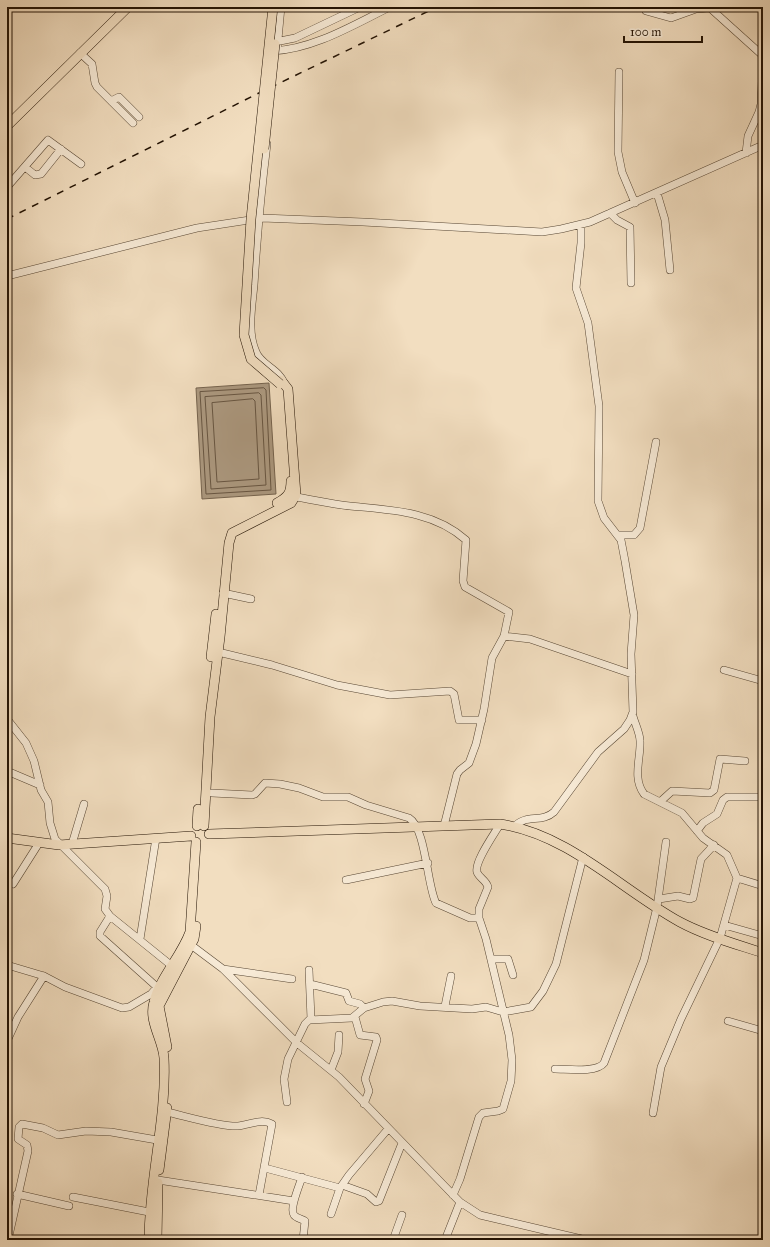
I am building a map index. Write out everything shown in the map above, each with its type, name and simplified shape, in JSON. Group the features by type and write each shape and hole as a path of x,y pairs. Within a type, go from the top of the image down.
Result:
{"main road":[{"path":"7,118 72,52 121,7"},
{"path":"7,126 128,7"},
{"path":"203,829 210,717 229,543 232,533 291,503 296,497 288,389 251,359 244,335 251,219 272,7"},
{"path":"7,838 59,845 156,838 206,840 203,829 204,720 224,540 228,531 286,498 291,490 285,399 282,384 258,362 252,351 248,335 256,219 280,7"},
{"path":"157,1240 158,1180 167,1112 169,1068 166,1039 159,1006 194,939 198,915 196,840 192,830 416,828 500,824 515,826 546,836 584,857 658,903 681,922 763,953"},
{"path":"149,1240 149,1212 161,1111 164,1057 152,1009 158,991 190,932 196,840"}],"street":[{"path":"272,7 248,220 242,331 243,346 248,358 257,369 282,384"},
{"path":"280,7 278,42 258,219 252,310 253,340 259,358 281,376 282,384"},
{"path":"267,42 278,42 306,34 360,7"},
{"path":"266,52 303,46 390,7"},
{"path":"646,11 671,18 696,9 709,8 758,50 763,59 761,104 748,136 746,153"},
{"path":"80,53 92,64 95,83 134,123"},
{"path":"619,72 618,152 622,172 635,203"},
{"path":"111,101 119,97 139,117"},
{"path":"8,183 48,140 81,164"},
{"path":"7,276 197,228 258,219 364,222 542,232 581,225 635,203 763,145"},
{"path":"25,166 34,175 41,174 62,149"},
{"path":"657,193 665,220 670,270"},
{"path":"610,213 617,220 630,227 631,283"},
{"path":"581,225 581,243 576,288 588,323 599,406 598,501 604,518 618,535 622,546 634,615 632,716 638,731 640,742 638,773 640,787 644,794 661,801 682,813 706,841 727,855 737,878 720,938 669,1046 661,1067 653,1113"},
{"path":"618,535 634,535 640,528 656,442"},
{"path":"296,497 334,504 415,513 435,521 464,538 467,545 464,584 469,590 508,610 510,614 504,636 492,658 482,720 469,763 457,774 444,826"},
{"path":"223,593 251,599"},
{"path":"504,636 517,636 530,639 632,674"},
{"path":"218,652 272,664 337,685 390,695 450,691 454,694 459,720 482,720"},
{"path":"724,670 763,681"},
{"path":"515,826 522,820 542,819 550,816 598,752 619,733 632,716"},
{"path":"7,719 26,743 34,761 40,785 48,802 52,832 59,845 105,889 107,896 105,908 110,916 172,966"},
{"path":"661,801 672,791 710,793 714,790 720,759 745,761"},
{"path":"7,771 40,785"},
{"path":"212,793 255,794 265,783 280,784 299,788 323,797 348,797 366,805 409,818 416,828 428,863 436,903 470,918 479,918"},
{"path":"696,831 717,814 723,800 727,796 763,797"},
{"path":"72,844 84,804"},
{"path":"453,1195 460,1179 479,1117 483,1113 500,1110 506,1103 513,1069 509,1035 479,918 480,909 488,887 477,873 477,864 500,824"},
{"path":"140,939 156,838"},
{"path":"555,1069 594,1069 602,1066 604,1063 644,960 658,903 666,842"},
{"path":"13,884 38,843"},
{"path":"658,903 673,896 690,899 693,898 701,860 714,845"},
{"path":"287,1102 284,1074 289,1054 297,1043 305,1024 311,1019 355,1017 364,1008 383,1002 392,1001 420,1006 445,1006 472,1009 486,1007 503,1012 531,1007 543,991 562,948 584,857"},
{"path":"346,880 428,863"},
{"path":"737,878 763,886"},
{"path":"7,965 44,976 65,987 122,1008 129,1007 154,992 157,985 100,936 100,932 110,916"},
{"path":"724,925 763,936"},
{"path":"191,945 223,969 297,1043 331,1070 460,1202 480,1215 586,1240"},
{"path":"490,959 508,959 513,975"},
{"path":"223,969 292,979"},
{"path":"309,970 311,1019"},
{"path":"7,1042 18,1017 44,976"},
{"path":"445,1006 450,976"},
{"path":"310,984 346,993 349,1001 360,1004 364,1008"},
{"path":"355,1017 360,1034 376,1037 377,1040 365,1079 369,1091 364,1104"},
{"path":"728,1021 763,1031"},
{"path":"331,1070 338,1052 338,1035"},
{"path":"167,1112 236,1126 256,1122 270,1123 272,1126 259,1195"},
{"path":"8,1240 11,1205 17,1194 28,1151 27,1145 18,1139 19,1127 22,1124 44,1128 58,1135 86,1131 124,1134 157,1140"},
{"path":"331,1214 341,1187 388,1128"},
{"path":"264,1168 367,1194 376,1202 379,1201 402,1143"},
{"path":"302,1177 294,1201 294,1214 305,1221 303,1240"},
{"path":"158,1180 294,1201"},
{"path":"17,1194 69,1206"},
{"path":"73,1197 149,1212"},
{"path":"445,1240 460,1202"},
{"path":"393,1240 402,1215"}],"water":[{"path":"269,383 276,494 202,499 196,388"}],"railway":[{"path":"7,219 261,92 437,7"}]}
